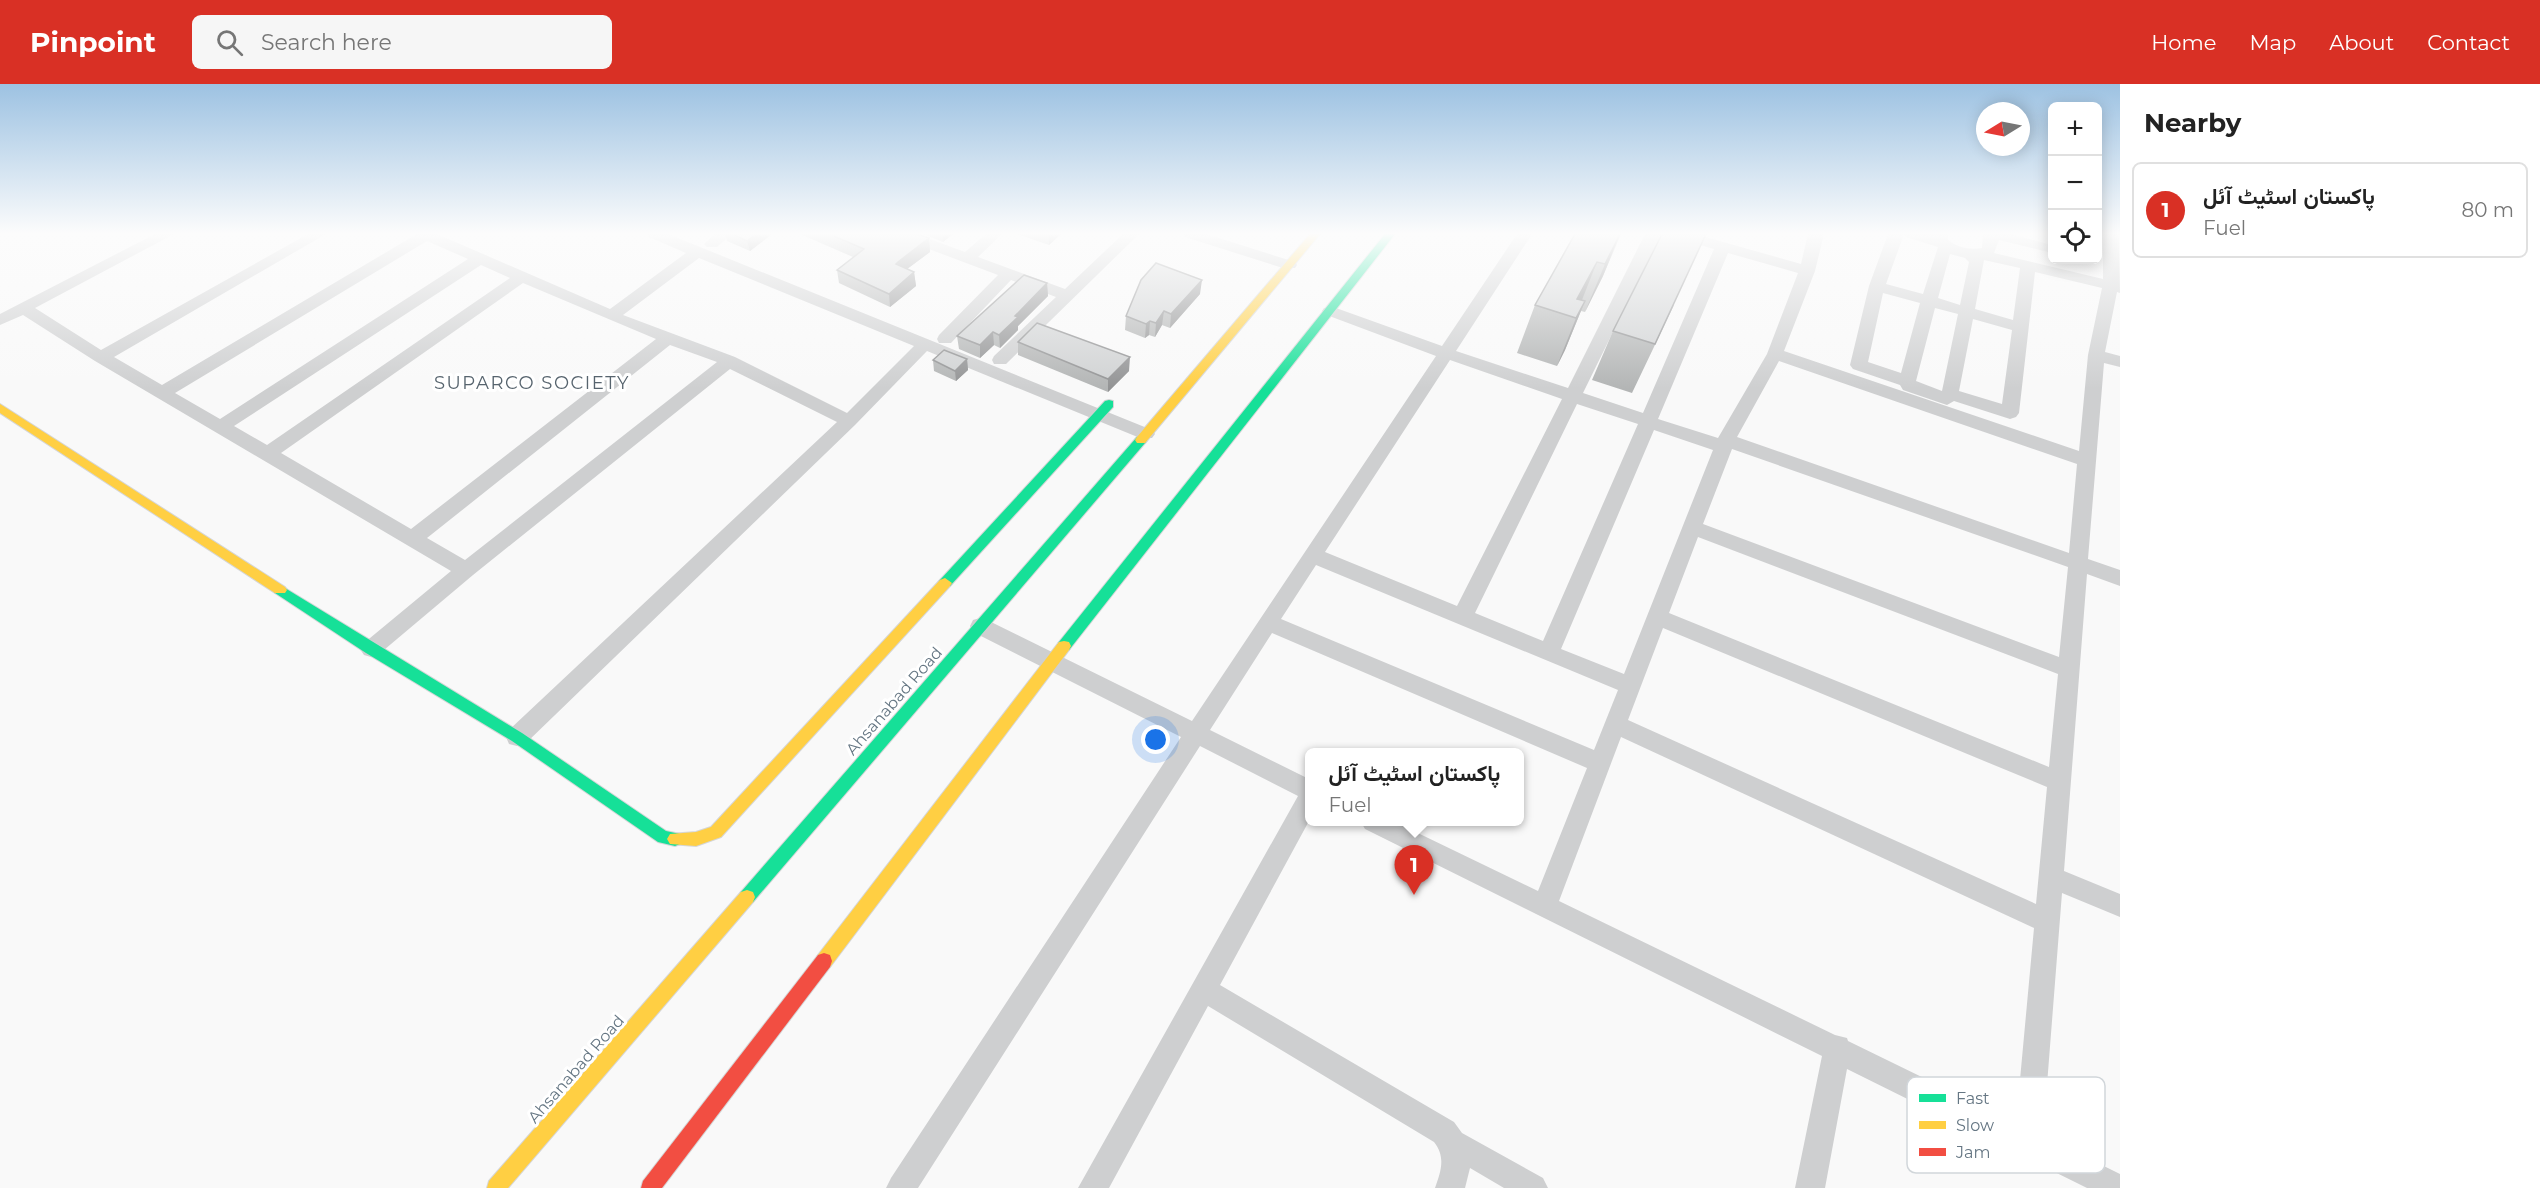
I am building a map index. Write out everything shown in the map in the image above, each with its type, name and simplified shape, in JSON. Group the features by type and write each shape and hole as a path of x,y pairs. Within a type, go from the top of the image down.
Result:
{"main road":[{"name":"Ahsanabad Road","path":"496,1188 1150,430 1272,286"},
{"path":"650,1188 1052,662 1350,286"},
{"path":"0,408 371,649 518,737 663,837 681,841 698,840 716,832 1104,410"}],"street":[{"path":"0,320 67,286"},
{"path":"101,357 228,286"},
{"path":"162,393 340,286"},
{"path":"220,427 438,286"},
{"path":"267,454 510,286"},
{"path":"541,286 611,316 729,362 849,421"},
{"path":"611,316 653,286"},
{"path":"801,286 925,344 1104,410"},
{"path":"815,286 1000,360 1150,430"},
{"path":"945,339 996,286"},
{"path":"1041,286 1068,296"},
{"path":"1000,360 1079,286"},
{"path":"901,1188 1268,622 1314,556 1491,286"},
{"path":"1463,616 1627,286"},
{"path":"1549,652 1707,286"},
{"path":"1544,907 1725,444 1775,354 1801,286"},
{"path":"1908,381 1859,365 1877,286 2021,327"},
{"path":"1934,286 1908,381 1909,386 1947,399 1950,394 1972,286"},
{"path":"1950,394 2010,412 2026,286"},
{"path":"2034,1077 2096,355 2115,286"},
{"path":"24,308 101,357 466,570"},
{"path":"1330,311 1648,423 1725,444 2120,578"},
{"path":"412,538 668,338"},
{"path":"518,737 849,421 925,344"},
{"path":"1775,354 2087,461"},
{"path":"2096,355 2120,362"},
{"path":"371,649 466,570 729,362"},
{"path":"1692,527 2069,669"},
{"path":"1314,556 1630,686"},
{"path":"1657,618 2060,782"},
{"path":"1268,622 1600,763"},
{"path":"980,626 1305,788"},
{"path":"1615,724 2048,922"},
{"path":"1092,1188 1305,806"},
{"path":"1381,826 1907,1082"},
{"path":"2052,877 2120,906"},
{"path":"1203,989 1444,1132 1454,1144 1533,1188"},
{"path":"1810,1188 1837,1048"},
{"path":"1450,1188 1458,1157 1454,1144"},
{"path":"2089,1173 2118,1188"}],"building":[{"path":"871,286 899,286 889,294"},
{"path":"1012,286 1045,286 999,335 993,332 980,345 957,336"},
{"path":"1139,286 1197,286 1171,314 1164,311 1156,323 1150,321 1146,324 1126,316"},
{"path":"1546,286 1584,286 1577,299 1585,301 1576,318 1535,305"},
{"path":"1636,286 1682,286 1655,344 1613,331"},
{"path":"1037,323 1130,357 1108,379 1018,342"},
{"path":"944,350 967,359 955,371 933,360"}],"traffic: fast":[{"path":"1064,646 1349,286"},
{"path":"945,583 1109,404"},
{"path":"747,897 1141,440"},
{"path":"280,590 371,649 517,737 663,837 675,839"}],"traffic: slow":[{"path":"1141,440 1271,286"},
{"path":"0,408 280,590"},
{"path":"675,839 696,839 716,832 945,583"},
{"path":"824,961 1064,646"},
{"path":"496,1188 747,897"}],"traffic: jam":[{"path":"650,1188 824,961"}],"place":[{"name":"پاکستان اسٹیٹ آئل","path":"1414,895"}],"district":[{"name":"SUPARCO SOCIETY","path":"532,383"}]}
